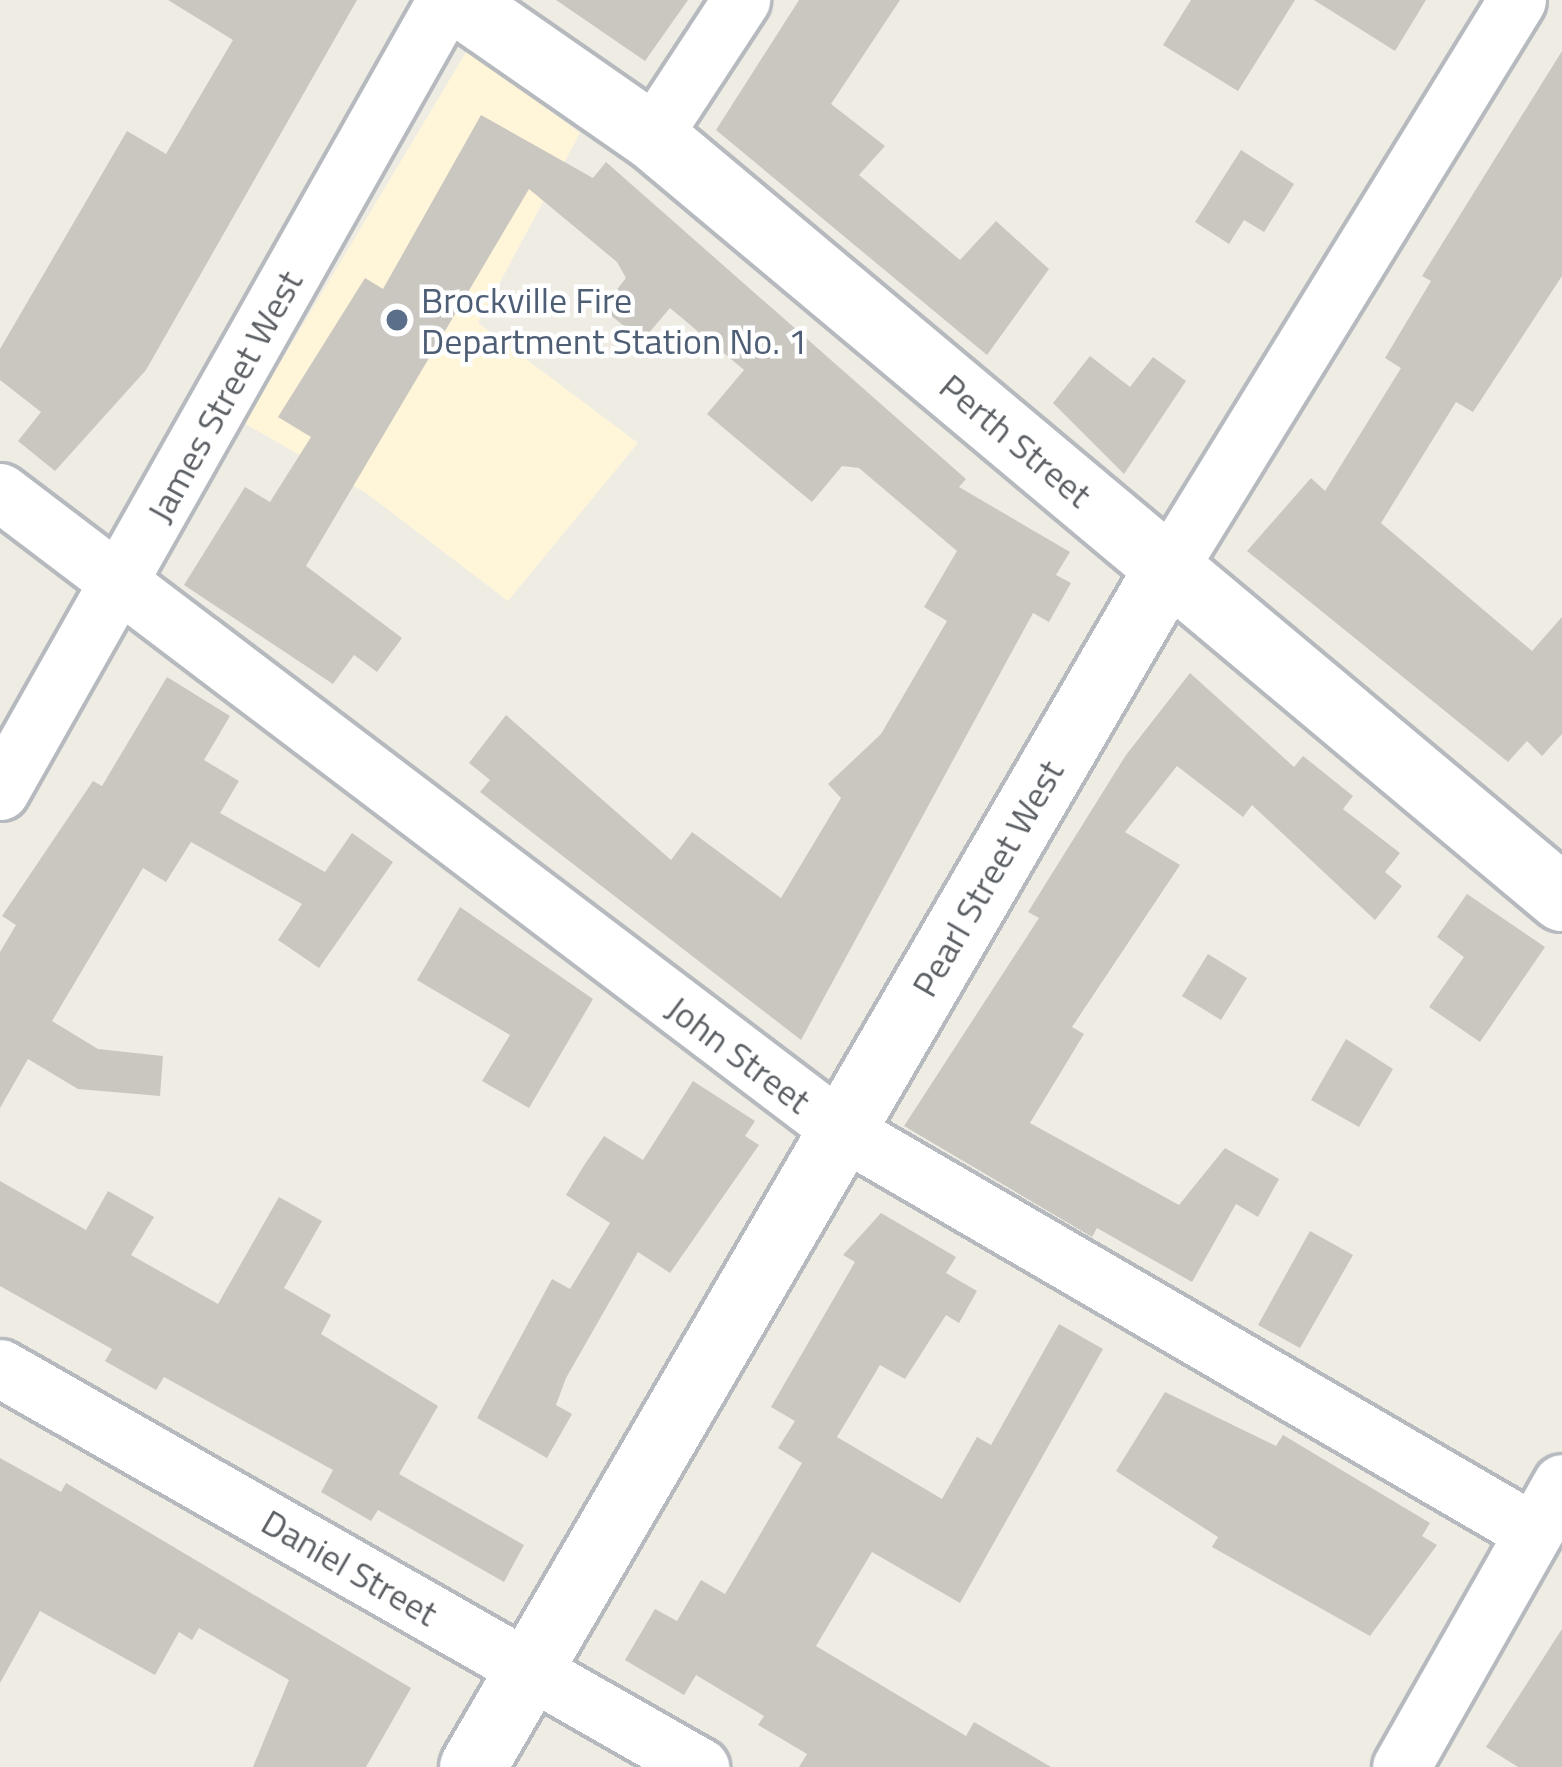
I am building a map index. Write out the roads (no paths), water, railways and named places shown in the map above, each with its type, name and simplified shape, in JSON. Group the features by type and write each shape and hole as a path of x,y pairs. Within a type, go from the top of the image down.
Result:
{"street":[{"name":"James Street West","path":"0,791 446,0"},
{"name":"Perth Street","path":"456,0 652,136 1562,898"},
{"path":"652,136 741,0"},
{"name":"Pearl Street West","path":"473,1767 1169,567 1517,0"},
{"name":"John Street","path":"0,492 840,1129 1533,1532"},
{"name":"Daniel Street","path":"0,1368 700,1767"},
{"path":"1401,1767 1562,1483"}],"place":[{"name":"Brockville Fire Department Station No. 1","path":"397,320"}]}
